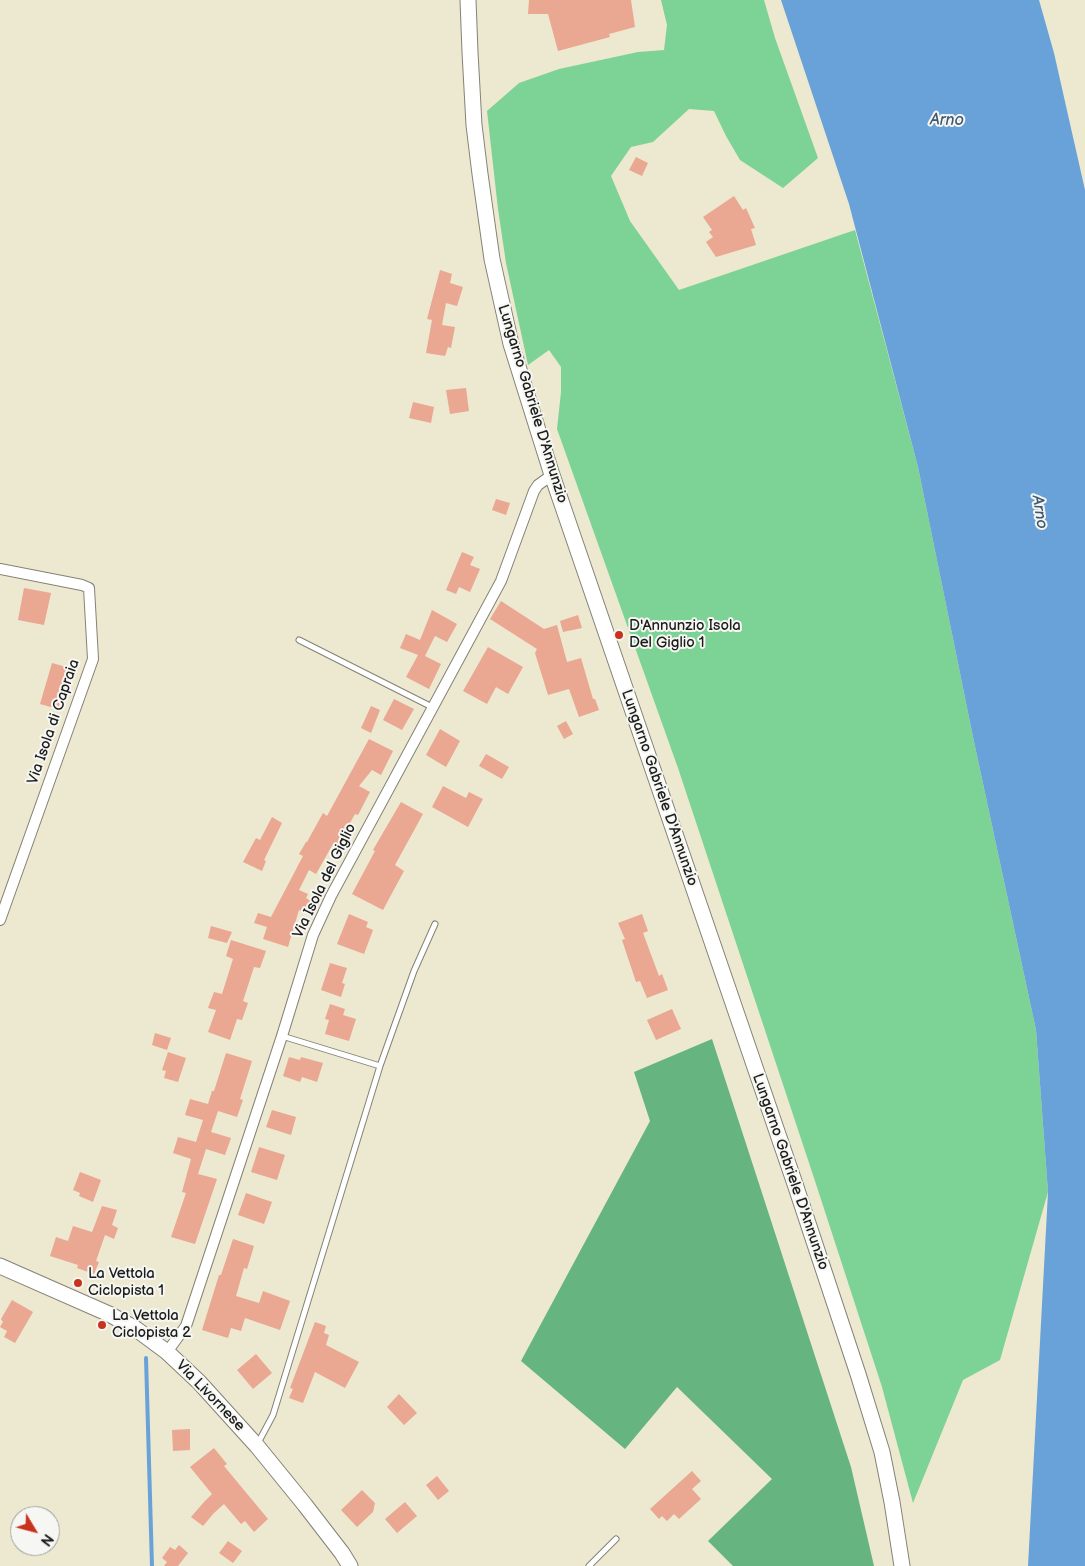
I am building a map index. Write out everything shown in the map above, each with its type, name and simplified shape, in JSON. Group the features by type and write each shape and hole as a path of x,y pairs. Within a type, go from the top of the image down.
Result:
{"main road":[{"name":"Lungarno Gabriele D'Annunzio","path":"468,0 474,125 492,259 511,344 552,474 795,1184 858,1374 882,1452 902,1566"},
{"name":"Via Livornese","path":"0,1266 109,1314 136,1329 167,1352 195,1378 257,1446 316,1519 350,1566"}],"street":[{"name":"Via Isola del Giglio","path":"167,1352 186,1326 282,1036 313,935 331,896 500,581 534,491 538,484 552,474"},
{"name":"Via Isola di Capraia","path":"0,569 82,585 88,588 93,659 0,920"}],"lane":[{"path":"299,640 432,707"},
{"path":"257,1446 272,1415 380,1066 414,971 435,924"},
{"path":"282,1036 380,1066"},
{"path":"589,1566 616,1539"}],"green space":[{"path":"661,0 764,0 775,38 818,158 783,188 740,160 714,111 689,109 653,142 631,147 611,176 630,221 679,290 855,230 918,467 973,737 1036,1030 1048,1192 1000,1360 963,1380 913,1503 882,1387 815,1181 678,768 557,429 561,392 561,367 549,350 528,365 506,263 487,111 519,83 559,69 638,52 664,50 667,25"},
{"path":"712,1039 851,1467 874,1566 733,1566 708,1541 772,1479 677,1387 625,1449 521,1361 650,1121 634,1072"}],"water":[{"name":"Arno","path":"781,0 1039,0 1054,53 1085,190 1085,1566 1028,1566 1048,1192 1036,1030 973,737 918,467 849,204"}],"building":[{"path":"529,0 631,0 635,27 609,34 610,37 558,51 548,14 528,14"},
{"path":"636,157 648,163 642,176 629,170"},
{"path":"734,196 743,210 746,208 755,228 751,229 756,245 716,257 706,242 713,237 709,232 712,230 703,217"},
{"path":"440,270 452,274 450,283 463,287 457,306 446,303 442,325 455,327 451,348 448,347 445,356 426,353 432,320 427,319"},
{"path":"466,388 469,411 450,414 446,390"},
{"path":"413,402 434,407 431,423 409,418"},
{"path":"496,499 510,503 506,515 492,510"},
{"path":"462,552 474,557 470,565 480,569 470,592 459,587 456,594 446,590"},
{"path":"24,588 51,593 44,625 18,620"},
{"path":"501,601 544,629 557,625 567,662 581,658 593,699 595,699 599,710 579,717 569,689 548,695 535,653 537,649 490,619"},
{"path":"432,610 457,624 447,642 435,636 425,656 441,664 429,689 406,677 418,655 400,648 406,634 420,640"},
{"path":"578,615 582,628 563,632 560,621"},
{"path":"488,647 523,667 508,694 496,687 487,704 463,691"},
{"path":"52,663 70,668 58,709 40,704"},
{"path":"394,699 414,709 402,730 383,720"},
{"path":"371,706 380,710 371,733 361,728"},
{"path":"566,721 573,734 564,739 557,726"},
{"path":"440,729 460,741 446,767 426,755"},
{"path":"369,739 393,751 381,775 372,770 359,786 370,792 358,815 355,814 337,846 333,844 316,874 309,870 299,890 308,894 306,898 311,901 305,913 299,910 288,947 263,939 267,927 254,923 258,913 271,917 303,856 299,854 323,813 327,816"},
{"path":"486,754 509,767 502,779 479,766"},
{"path":"443,786 466,798 469,792 483,799 468,827 432,807"},
{"path":"401,802 423,814 395,865 404,871 383,910 352,894 375,851 373,850"},
{"path":"272,817 282,823 264,860 266,861 262,871 243,862 256,838 260,840"},
{"path":"349,914 368,922 366,927 373,930 364,954 337,944"},
{"path":"642,914 648,931 643,933 659,976 662,974 668,990 647,998 640,981 636,982 622,940 625,939 618,923"},
{"path":"211,926 232,932 227,943 208,938"},
{"path":"231,940 266,951 260,968 254,967 243,1001 248,1003 242,1020 237,1019 230,1040 208,1032 216,1010 208,1008 214,992 222,994 233,959 226,956"},
{"path":"330,963 347,968 342,983 345,984 341,997 321,990"},
{"path":"330,1004 345,1009 343,1015 356,1019 349,1041 325,1034 329,1020 325,1019"},
{"path":"672,1009 681,1029 656,1040 647,1020"},
{"path":"155,1033 171,1038 167,1050 152,1045"},
{"path":"168,1052 186,1058 178,1082 164,1078 166,1071 162,1070"},
{"path":"226,1053 252,1061 240,1099 243,1100 237,1117 218,1111 211,1132 231,1138 225,1155 206,1149 198,1174 217,1179 195,1244 171,1237 186,1193 182,1192 191,1159 173,1153 178,1137 196,1142 203,1120 185,1115 190,1099 208,1104"},
{"path":"289,1057 300,1060 301,1057 323,1063 317,1082 302,1077 300,1082 283,1076"},
{"path":"272,1110 296,1117 291,1135 266,1127"},
{"path":"259,1147 285,1155 277,1180 251,1172"},
{"path":"80,1172 101,1180 93,1202 79,1196 80,1193 73,1190"},
{"path":"246,1193 272,1202 264,1224 238,1215"},
{"path":"102,1206 117,1210 112,1225 118,1228 114,1239 105,1235 96,1261 99,1262 94,1274 77,1268 78,1265 50,1256 56,1237 68,1241 73,1226 92,1232"},
{"path":"233,1239 254,1246 247,1269 244,1268 236,1296 259,1303 263,1291 290,1301 280,1330 245,1318 241,1331 231,1328 228,1338 202,1330 219,1275 221,1275"},
{"path":"12,1300 33,1312 15,1343 4,1337 7,1331 0,1327 3,1322 1,1319"},
{"path":"315,1322 326,1326 324,1333 329,1335 326,1345 359,1362 345,1388 315,1372 303,1403 289,1398 293,1389 290,1388"},
{"path":"256,1354 272,1373 253,1389 237,1370"},
{"path":"399,1394 417,1413 404,1425 387,1407"},
{"path":"190,1429 190,1450 173,1451 172,1430"},
{"path":"214,1448 227,1464 224,1466 268,1519 254,1532 245,1521 241,1524 224,1504 203,1526 191,1517 212,1494 190,1467"},
{"path":"692,1471 701,1481 692,1489 701,1499 679,1519 674,1514 667,1521 662,1516 659,1519 650,1509"},
{"path":"437,1476 449,1491 438,1500 426,1485"},
{"path":"362,1490 375,1503 373,1512 357,1527 341,1510"},
{"path":"405,1502 417,1516 397,1533 385,1519"},
{"path":"228,1541 242,1551 233,1563 219,1553"},
{"path":"179,1545 188,1553 178,1566 164,1566 167,1562 162,1558 170,1547 175,1550"}],"waterway":[{"path":"146,1358 152,1566"}],"place":[{"name":"D'Annunzio Isola Del Giglio 1","path":"619,635"},
{"name":"La Vettola Ciclopista 1","path":"78,1283"},
{"name":"La Vettola Ciclopista 2","path":"102,1325"}]}
